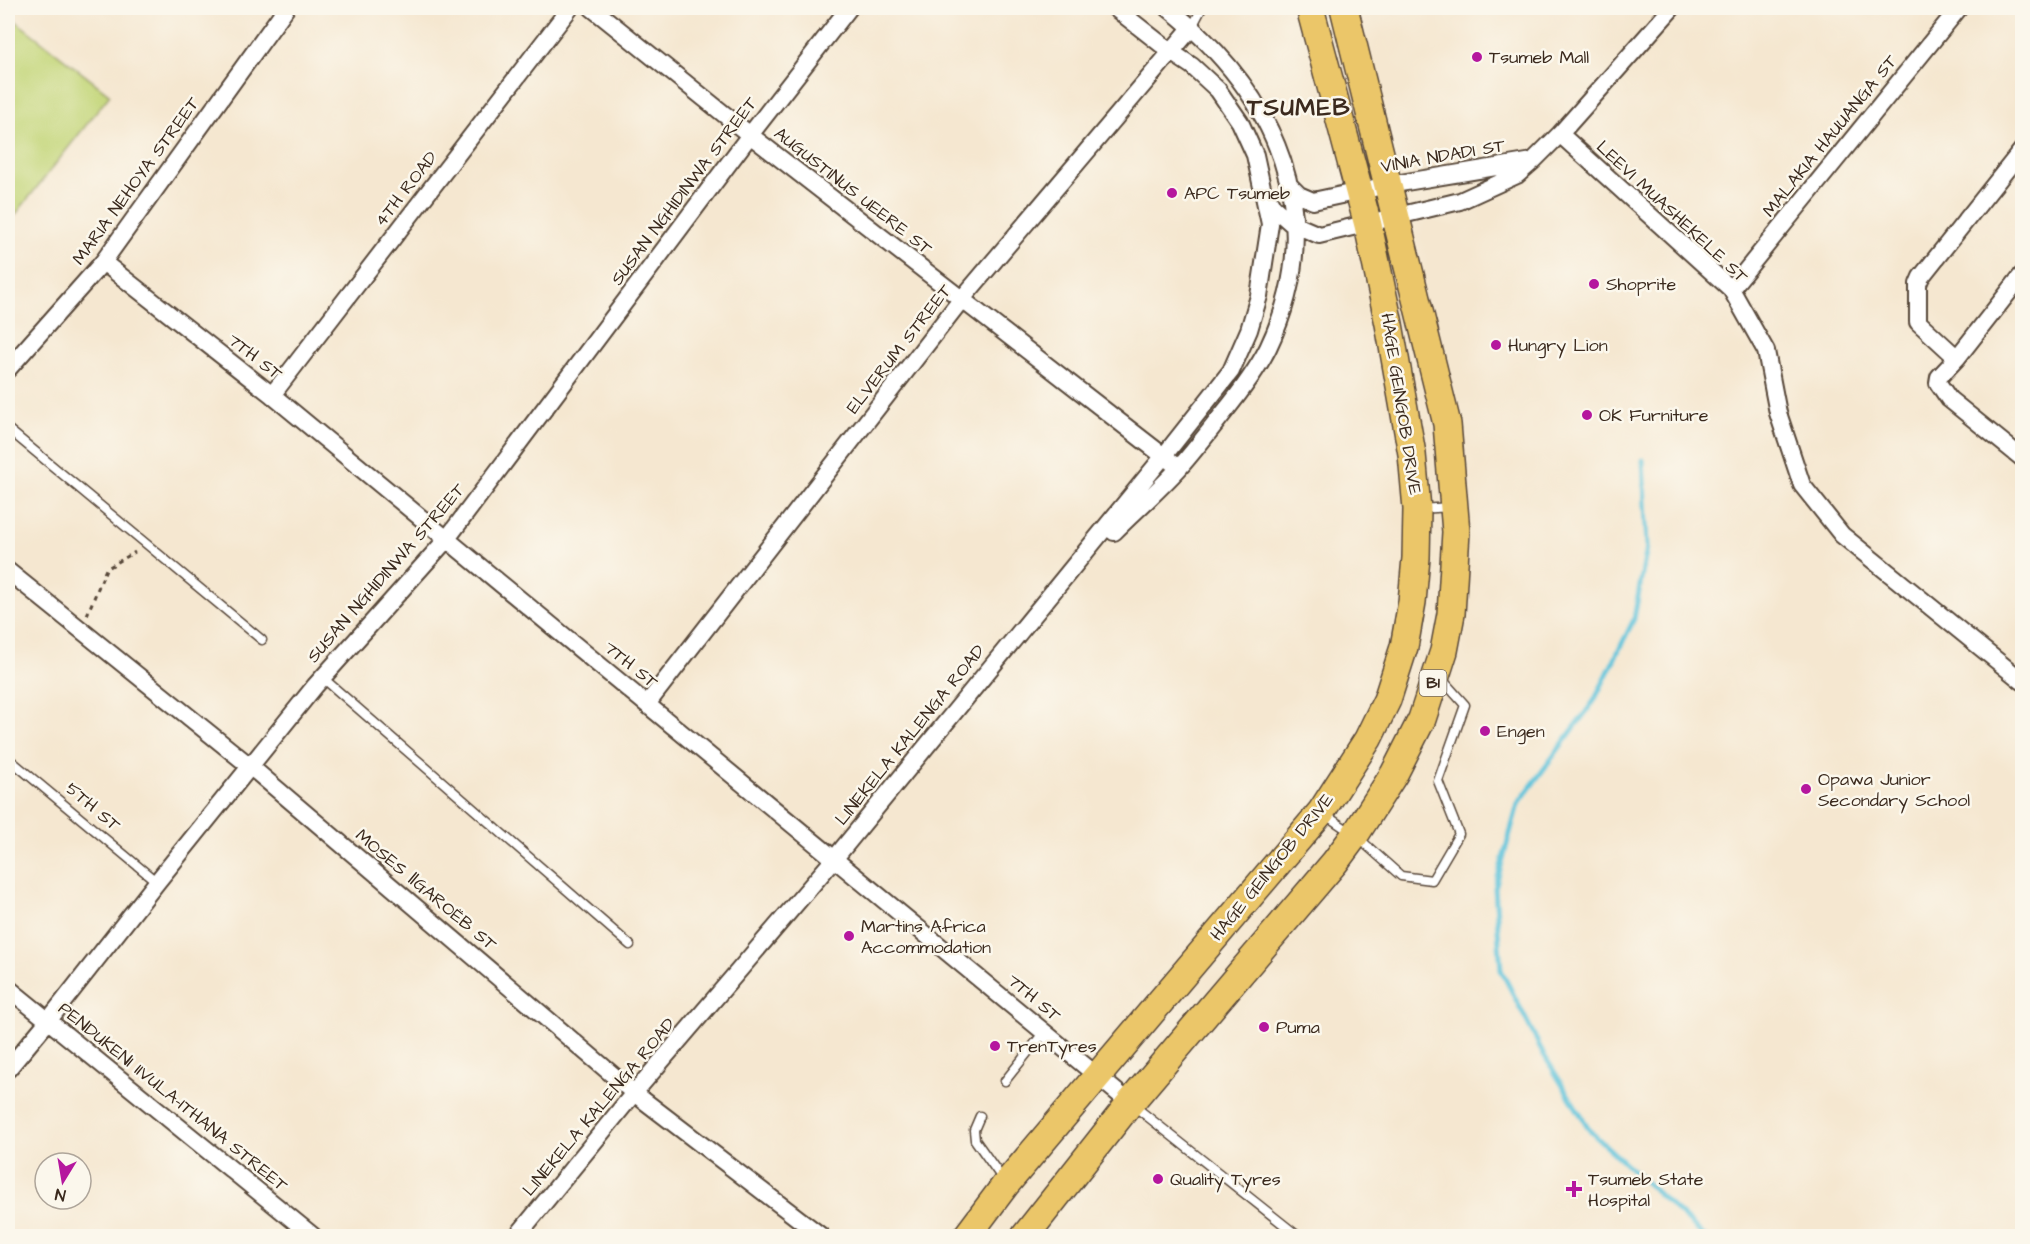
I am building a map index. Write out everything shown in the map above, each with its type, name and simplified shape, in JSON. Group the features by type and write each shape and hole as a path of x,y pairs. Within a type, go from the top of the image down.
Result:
{"highway":[{"name":"HAGE GEINGOB DRIVE","path":"967,1236 1006,1184 1321,812 1368,739 1387,700 1404,647 1412,602 1416,558 1417,509 1412,454 1389,324 1368,225 1310,8"},
{"name":"HAGE GEINGOB DRIVE","path":"1025,1236 1130,1103 1328,871 1355,835 1394,774 1422,719 1444,651 1451,614 1456,532 1447,424 1344,8"}],"street":[{"name":"MARIA NEHOYA STREET","path":"8,369 104,262 286,8"},
{"name":"4TH ROAD","path":"272,395 570,8"},
{"name":"AUGUSTINUS UEERE ST","path":"592,8 750,135 1179,468"},
{"name":"SUSAN NGHIDINWA STREET","path":"8,1069 322,678 446,540 750,135 849,8"},
{"path":"1115,8 1192,66 1218,90 1240,122 1255,155 1262,187 1285,219 1319,235"},
{"path":"1168,8 1192,27 1223,59 1250,94 1270,128 1289,185 1285,219 1293,265"},
{"name":"VINIA NDADI ST","path":"1319,235 1460,201 1517,175 1560,134 1672,8"},
{"name":"MALAKIA HAUUANGA ST","path":"1731,289 1959,8"},
{"name":"ELVERUM STREET","path":"647,704 961,300 1192,27"},
{"name":"LEEVI MUASHEKELE ST","path":"1560,134 1731,289 1766,351 1779,413 1802,485 1842,535 2022,681"},
{"path":"1957,358 1918,322 1918,284 1921,277 2022,150"},
{"name":"VINIA NDADI ST","path":"1285,219 1299,204 1388,185 1533,161"},
{"path":"1289,185 1299,195 1313,201"},
{"name":"LINEKELA KALENGA ROAD","path":"517,1236 634,1093 835,858 1231,371 1249,330 1259,296 1266,255 1285,219"},
{"path":"1053,591 1179,468 1247,384 1268,348 1283,307 1293,265 1302,246 1319,235"},
{"name":"7TH ST","path":"104,262 272,395 1130,1103"},
{"path":"2022,275 1957,358 1939,377 1938,383 1949,399 2022,459"},
{"name":"MOSES ǁGAROËB ST","path":"8,571 251,767 634,1093 821,1236"},
{"name":"PENDUKENI IIVULA-ITHANA STREET","path":"8,988 313,1236"}],"lane":[{"path":"1192,27 1202,8"},
{"path":"8,429 262,640"},
{"path":"1417,509 1455,506"},
{"path":"1321,812 1355,835 1401,876 1432,880 1459,834 1437,781 1465,705 1436,673"},
{"path":"322,678 630,945"},
{"name":"5TH ST","path":"8,758 157,882"},
{"path":"1005,1081 1044,1032"},
{"path":"1130,1103 1298,1236"},
{"path":"980,1116 974,1130 975,1140 1006,1184"}],"path":[{"path":"80,630 106,569 148,545"}],"green space":[{"path":"8,15 110,95 8,224"}],"waterway":[{"path":"1643,460 1647,547 1634,619 1594,701 1518,804 1495,888 1501,970 1544,1055 1591,1132 1704,1236"}],"place":[{"name":"Tsumeb Mall","path":"1477,57"},
{"name":"APC Tsumeb","path":"1172,193"},
{"name":"Shoprite","path":"1594,284"},
{"name":"Hungry Lion","path":"1496,345"},
{"name":"OK Furniture","path":"1587,415"},
{"name":"Engen","path":"1485,731"},
{"name":"Opawa Junior Secondary School","path":"1806,789"},
{"name":"Martins Africa Accommodation","path":"849,936"},
{"name":"Puma","path":"1264,1027"},
{"name":"TrenTyres","path":"995,1046"},
{"name":"Quality Tyres","path":"1158,1179"},
{"name":"Tsumeb State Hospital","path":"1574,1189"}],"district":[{"name":"TSUMEB","path":"1299,108"}]}
